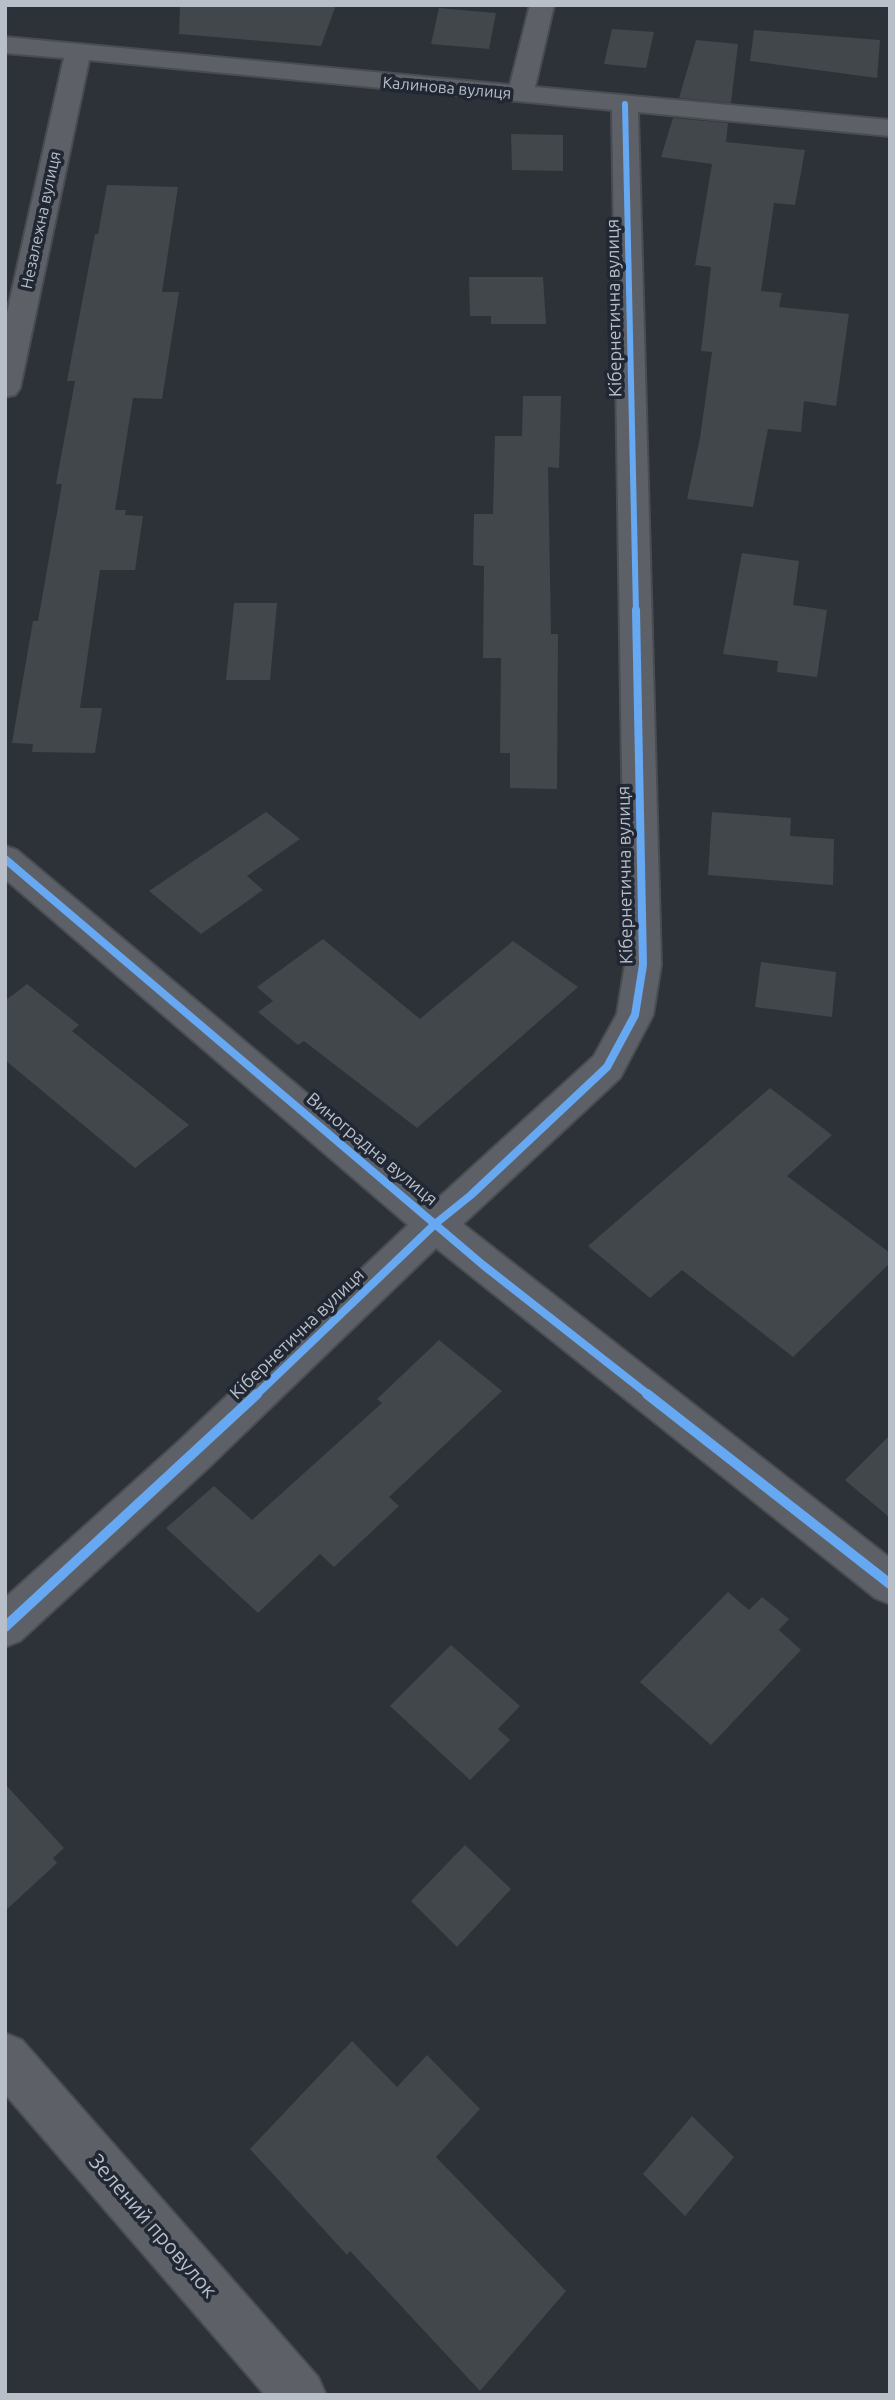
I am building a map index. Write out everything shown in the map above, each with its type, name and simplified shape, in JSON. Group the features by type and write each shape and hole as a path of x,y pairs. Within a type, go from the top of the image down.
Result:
{"street":[{"path":"520,95 542,5"},
{"name":"Калинова вулиця","path":"5,45 890,128"},
{"name":"Незалежна вулиця","path":"5,388 78,52"},
{"name":"Кібернетична вулиця","path":"5,1627 193,1455 435,1224 471,1195 607,1067 635,1015 643,965 625,104"},
{"name":"Виноградна вулиця","path":"5,859 483,1265 890,1584"},
{"name":"Зелений провулок","path":"5,2056 300,2395"}],"building":[{"path":"180,5 336,5 321,46 179,34"},
{"path":"439,8 496,13 489,49 431,44"},
{"path":"612,29 654,32 646,68 604,64"},
{"path":"754,30 880,40 877,78 750,61"},
{"path":"696,40 738,44 731,103 679,98"},
{"path":"673,118 728,123 726,142 805,150 795,205 774,203 761,291 782,293 779,307 849,314 836,406 804,401 801,432 768,429 753,507 687,499 700,438 712,352 701,351 711,267 695,265 712,164 661,157"},
{"path":"511,134 563,135 563,171 512,170"},
{"path":"107,185 178,187 162,292 179,292 162,399 133,398 115,510 126,510 125,515 143,516 135,570 100,570 80,708 102,708 95,753 32,752 33,744 12,743 33,621 38,621 62,484 56,484 75,381 67,381"},
{"path":"469,277 543,277 546,324 491,324 491,316 470,316"},
{"path":"523,396 561,396 559,468 548,467 551,634 558,634 557,789 510,788 510,753 500,753 501,658 483,658 484,566 473,565 474,514 493,514 495,436 522,436"},
{"path":"742,553 799,561 793,605 827,610 817,677 777,672 778,661 723,654"},
{"path":"234,603 277,603 270,680 226,680"},
{"path":"266,812 300,839 247,876 263,890 201,934 149,891"},
{"path":"712,812 791,818 790,836 834,839 833,885 708,875"},
{"path":"323,939 420,1019 513,941 578,987 417,1128 304,1041 298,1045 258,1012 273,1001 257,987"},
{"path":"761,962 836,972 832,1017 755,1007"},
{"path":"27,984 79,1025 72,1031 189,1125 135,1168 5,1060 5,1001"},
{"path":"770,1088 832,1135 787,1176 890,1253 890,1263 793,1357 682,1270 650,1298 588,1246"},
{"path":"439,1340 502,1391 389,1497 399,1506 334,1567 320,1554 258,1613 166,1528 214,1486 252,1520 382,1403 377,1399"},
{"path":"890,1435 890,1518 845,1480"},
{"path":"728,1592 749,1610 762,1597 789,1619 779,1630 801,1650 711,1745 640,1682"},
{"path":"451,1645 520,1706 498,1729 510,1740 470,1780 390,1706"},
{"path":"5,1784 64,1848 53,1858 57,1863 5,1911"},
{"path":"465,1845 511,1889 457,1947 411,1901"},
{"path":"352,2041 397,2087 427,2055 480,2109 436,2157 566,2291 480,2391 350,2251 347,2255 250,2149"},
{"path":"692,2116 734,2157 685,2216 643,2174"}],"cycle path":[{"path":"5,1627 193,1455 435,1224 471,1195 607,1067 635,1015 643,965 625,104"},
{"path":"5,859 483,1265 890,1584"}]}
